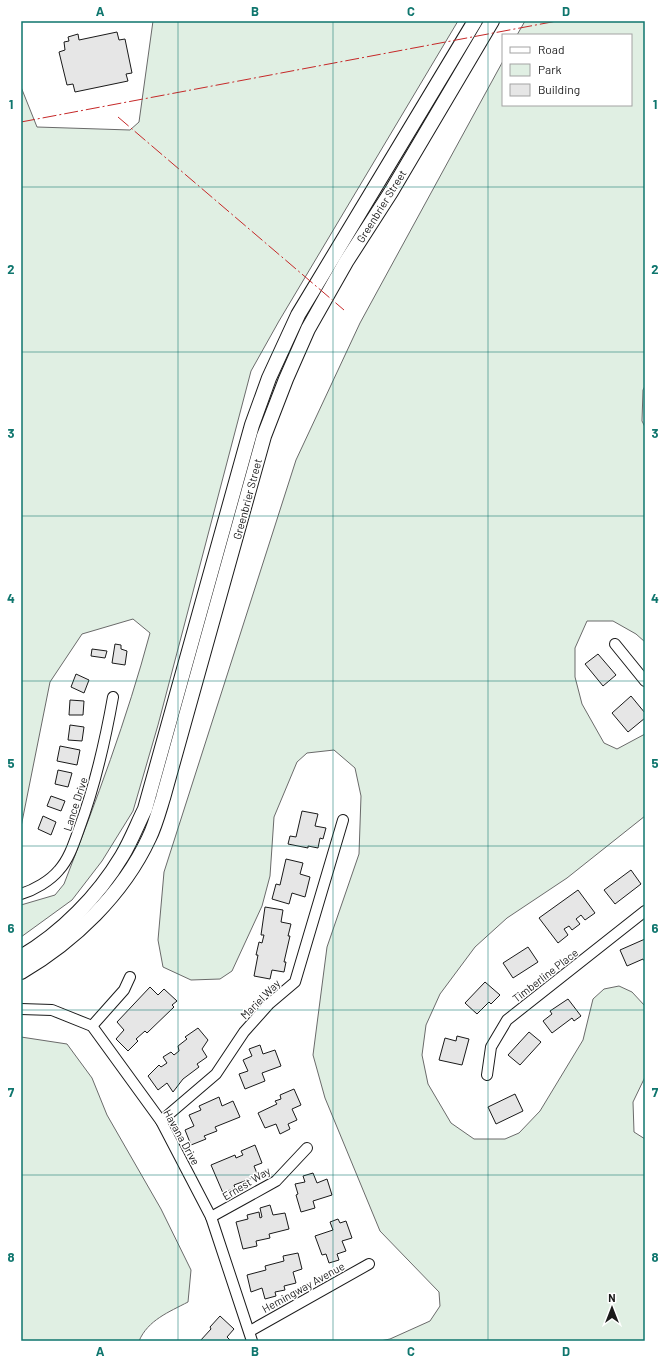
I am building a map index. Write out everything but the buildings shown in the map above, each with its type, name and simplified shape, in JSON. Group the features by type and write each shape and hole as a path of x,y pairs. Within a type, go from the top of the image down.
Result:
{"main road":[{"name":"Greenbrier Street","path":"21,957 66,923 97,892 122,856 142,816 158,768 252,425 269,378 298,315 475,21"},
{"name":"Greenbrier Street","path":"21,972 56,949 87,922 132,867 149,838 163,798 264,436 286,379 308,329 346,262 391,192 492,21"}],"street":[{"path":"615,644 645,681"},
{"name":"Lance Drive","path":"21,894 31,891 60,870 72,847 90,800 107,734 113,697"},
{"name":"Mariel Way","path":"161,1121 216,1074 244,1032 269,1004 295,982 343,820"},
{"name":"Timberline Place","path":"487,1075 491,1047 507,1020 645,911"},
{"path":"21,1009 52,1010 92,1026 124,990 130,977"},
{"name":"Havana Drive","path":"92,1026 161,1121 211,1217 250,1331 252,1341"},
{"name":"Ernest Way","path":"211,1217 276,1181 307,1148"},
{"name":"Hemingway Avenue","path":"250,1331 369,1264"}],"green space":[{"path":"153,21 458,21 279,321 251,371 158,725 133,811 102,861 72,900 21,937 21,905 55,895 64,884 121,728 150,633 133,619 82,634 50,682 21,827 21,87 37,127 130,130 139,122"},
{"path":"525,21 645,21 645,386 643,390 642,421 645,427 645,642 636,634 613,621 587,621 575,648 575,677 582,704 604,743 617,749 645,734 645,816 567,878 507,918 475,947 440,994 426,1025 422,1055 428,1084 451,1123 474,1139 505,1139 519,1133 540,1111 583,1040 593,999 604,989 619,986 632,992 645,1006 645,1077 633,1102 634,1132 645,1139 645,1341 380,1341 390,1339 430,1321 440,1306 439,1292 380,1231 325,1098 313,1055 327,947 359,854 361,796 355,768 334,750 307,753 297,762 274,817 270,876 262,906 232,971 220,979 191,980 163,967 158,940 164,872 296,460 360,323 502,63 502,106 632,106 632,34 518,34"},
{"path":"21,1037 67,1044 92,1078 107,1115 161,1209 191,1270 188,1302 153,1322 139,1341 21,1341"}],"power":[{"path":"21,122 557,21"},
{"path":"118,117 344,310"}]}
